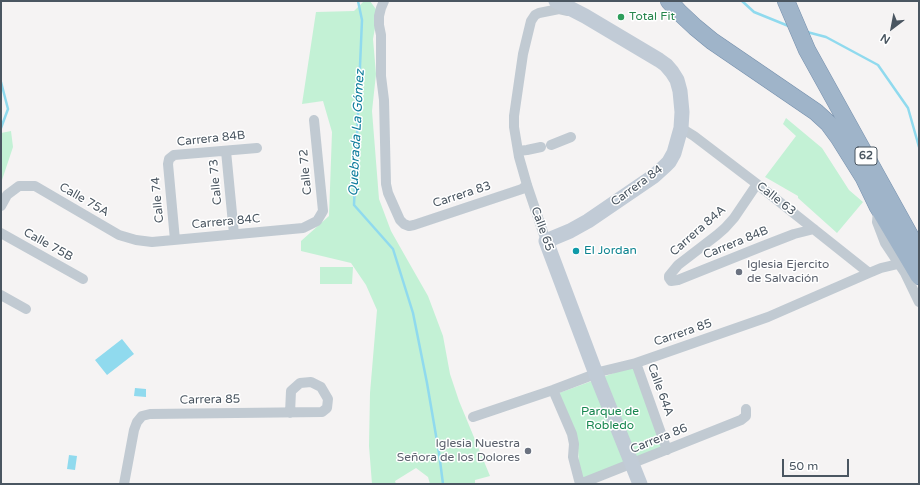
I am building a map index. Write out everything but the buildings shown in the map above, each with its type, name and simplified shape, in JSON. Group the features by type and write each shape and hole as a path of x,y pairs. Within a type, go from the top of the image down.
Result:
{"highway":[{"name":"62","path":"669,1 694,28 816,112 828,123 864,178 878,207 919,276"},
{"path":"679,1 712,41"},
{"name":"62","path":"786,1 807,50 820,75 915,245"}],"main road":[{"path":"556,1 585,16"},
{"name":"Carrera 84","path":"546,241 570,231 588,221 654,176 671,158 681,128 682,101 679,86 669,69 659,60 585,16"},
{"name":"Calle 65","path":"546,241 596,374 640,484"}],"street":[{"name":"Carrera 83","path":"384,1 381,8 379,21 381,34 381,76 384,100 386,184 388,193 400,220 409,226 414,225 522,189 527,185"},
{"name":"Calle 65","path":"546,241 527,185 518,151 514,127 522,54 531,21 535,15 559,9 585,16"},
{"name":"Calle 72","path":"314,120 323,211 317,221"},
{"name":"Calle 63","path":"681,128 694,136 757,184 869,273"},
{"path":"518,151 546,146 571,137"},
{"name":"Carrera 84B","path":"169,159 174,155 257,148"},
{"name":"Calle 73","path":"226,151 234,234"},
{"name":"Calle 74","path":"169,159 168,164 175,240"},
{"name":"Carrera 84A","path":"669,278 671,272 678,265 714,238 730,223 738,214 757,184"},
{"name":"Calle 75A","path":"1,206 7,195 19,186 35,186 119,235 136,240"},
{"path":"878,207 878,222 885,243 919,302"},
{"name":"Carrera 84C","path":"136,240 152,242 303,228 317,221"},
{"name":"Carrera 84B","path":"669,278 671,281 678,280 794,234 814,229"},
{"name":"Calle 75B","path":"1,234 83,279"},
{"name":"Carrera 85","path":"473,417 596,374 768,317 869,273 898,264"},
{"path":"1,295 26,309"},
{"name":"Calle 64A","path":"636,362 667,450"},
{"path":"553,390 572,434 574,444 573,457 580,484"},
{"name":"Carrera 85","path":"124,484 135,426 142,416 150,414 290,412"},
{"name":"Carrera 86","path":"580,484 741,420 746,412"}],"green space":[{"path":"364,1 370,1 378,12 373,39 376,74 372,111 379,199 391,231 428,296 443,336 450,374 459,401 490,476 475,480 475,484 430,484 428,477 416,468 395,481 396,484 372,484 369,446 370,393 377,310 366,285 351,263 301,251 301,241 329,216 332,132 323,101 302,104 316,12 354,11"},
{"path":"786,118 822,148 849,190 863,202 837,233 798,198 798,196 765,177 796,136 783,124"},
{"path":"11,131 13,147 1,183 1,133"},
{"path":"320,267 353,267 352,284 320,284"},
{"name":"Parque de Robledo","path":"633,366 663,449 584,480 579,465 578,448 559,393"}],"water":[{"path":"122,339 134,354 107,375 95,360"},
{"path":"135,388 146,389 146,397 134,396"},
{"path":"69,455 77,456 75,470 67,469"}],"waterway":[{"name":"Quebrada La Gómez","path":"358,1 362,20 354,205 393,249 413,313 427,383 443,484"},
{"path":"742,1 754,12 791,27"},
{"path":"807,32 826,37 878,65 908,108 919,147"},
{"path":"1,82 8,109 1,128"}],"place":[{"name":"Total Fit","path":"621,17"},
{"name":"El Jordan","path":"576,251"},
{"name":"Iglesia Ejercito de Salvación","path":"739,272"},
{"name":"Iglesia Nuestra Señora de los Dolores","path":"528,451"}]}
